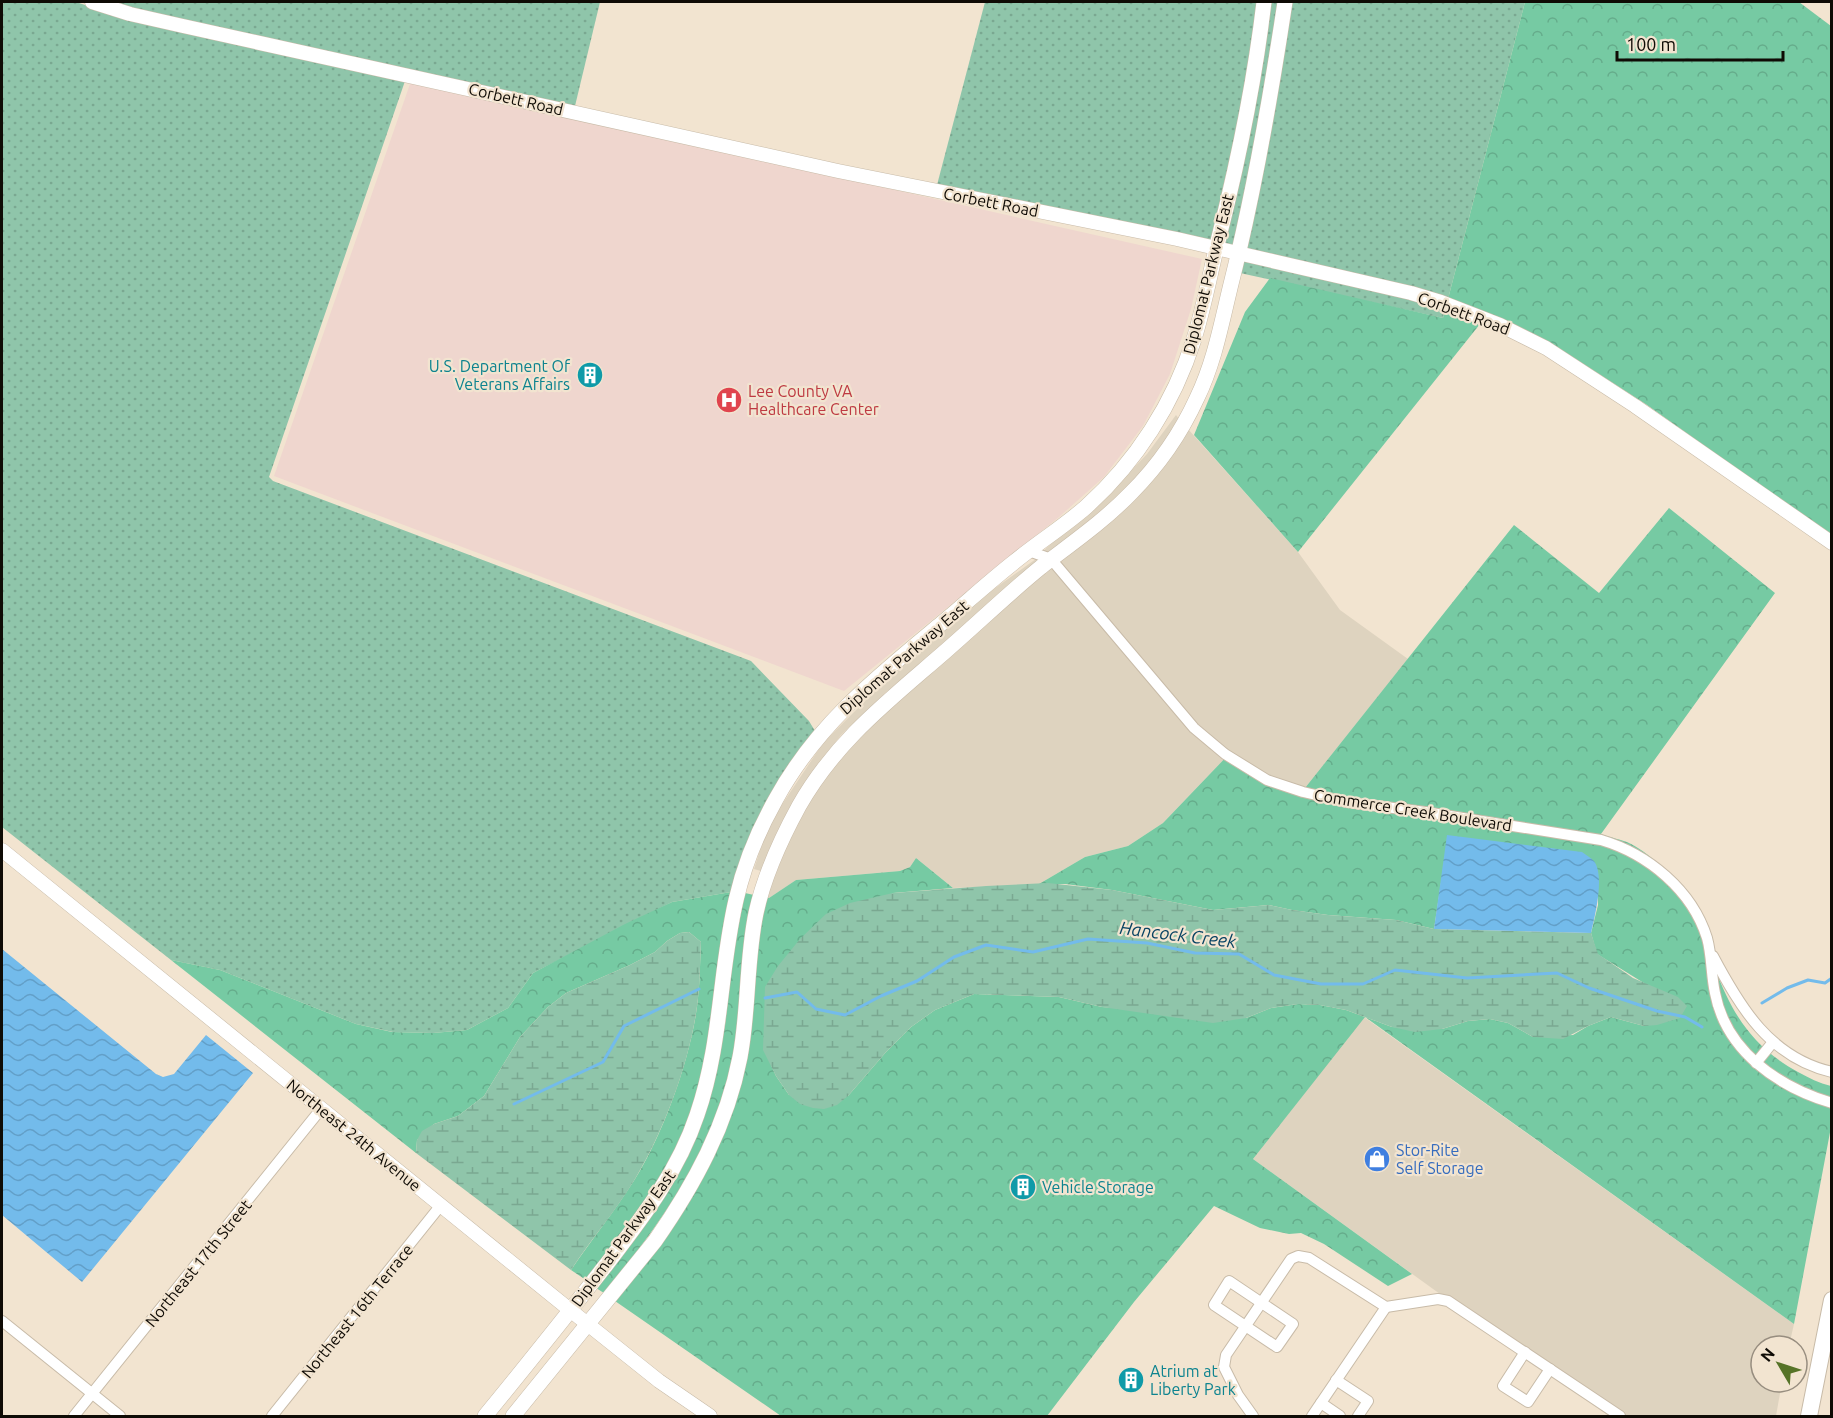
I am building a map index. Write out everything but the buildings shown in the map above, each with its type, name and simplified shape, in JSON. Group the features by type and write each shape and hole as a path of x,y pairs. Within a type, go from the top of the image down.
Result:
{"main road":[{"name":"Diplomat Parkway East","path":"485,1416 570,1310 659,1193 687,1141 701,1104 713,1058 735,903 754,844 795,767 826,728 869,683 1029,550 1084,509 1141,445 1162,411 1180,376 1195,336 1246,114 1264,2"},
{"name":"Diplomat Parkway East","path":"513,1416 655,1241 703,1164 721,1123 740,1057 753,930 765,879 807,792 846,740 891,697 1106,516 1133,491 1178,434 1196,401 1209,369 1238,254 1265,126 1285,2"},
{"path":"744,872 765,879"},
{"path":"1809,1416 1832,1300"}],"street":[{"name":"Corbett Road","path":"92,2 130,14 706,142 1216,248 1441,302 1523,335 1596,379 1832,543"},
{"path":"1050,534 1051,560"},
{"name":"Commerce Creek Boulevard","path":"1029,550 1051,560 1194,728 1215,747 1254,773 1292,789 1335,800 1588,837 1620,846 1649,862 1681,892 1702,926 1710,950 1743,1010 1773,1042 1795,1058 1816,1068 1832,1072"},
{"name":"Northeast 24th Avenue","path":"2,850 570,1310 659,1381 710,1416"},
{"name":"Commerce Creek Boulevard","path":"1710,950 1719,1007 1738,1043 1756,1063 1783,1084 1798,1092 1832,1103"},
{"path":"1756,1063 1773,1042"},
{"name":"Northeast 17th Street","path":"74,1416 321,1109"},
{"name":"Northeast 16th Terrace","path":"272,1416 441,1205"},
{"path":"1253,1416 1238,1395 1224,1367 1226,1355 1291,1259 1298,1256 1309,1258 1386,1307 1438,1299 1448,1301 1620,1416"},
{"path":"1229,1281 1293,1324 1277,1347 1246,1327 1214,1305 1229,1281"},
{"path":"1312,1416 1386,1307"},
{"path":"2,1321 120,1416"},
{"path":"1525,1352 1503,1386 1528,1402 1550,1369"},
{"path":"1336,1380 1368,1401 1358,1416"},
{"path":"1321,1403 1340,1416"}],"shaded area":[{"name":"Lee County VA Healthcare Center","path":"411,81 1202,259 1191,309 1170,374 1143,426 1104,477 1059,517 844,691 274,476"},
{"path":"1176,415 1179,419 1162,445 1140,474 1116,499 886,692 841,735 813,771 761,871 754,869 764,838 775,815 823,743 890,676 987,594 1040,556 1123,479 1147,454"},
{"path":"1188,429 1298,552 1340,610 1408,659 1305,788 1274,778 1230,753 1163,823 1128,846 1085,857 1039,884 953,888 916,858 910,867 900,871 796,880 769,898 766,897 793,831 813,795 851,744 953,653"},
{"path":"1364,1017 1794,1324 1792,1334 1749,1334 1749,1394 1780,1394 1776,1416 1609,1416 1253,1159"}],"green space":[{"path":"4,2 76,2 405,81 269,477 273,481 751,661 809,721 815,731 731,892 672,902 533,973 508,1008 467,1030 433,1033 393,1032 356,1024 220,970 171,960 2,827 2,7"},
{"path":"111,2 600,2 575,106"},
{"path":"985,2 1258,2 1240,113 1211,241 937,185"},
{"path":"1271,2 1278,2 1259,124 1233,247 1223,244"},
{"path":"1291,2 1525,2 1448,299 1246,250"},
{"path":"1525,2 1799,2 1831,26 1831,536 1647,405 1549,342 1489,314 1448,299"},
{"path":"1243,261 1410,299 1445,310 1443,318 1240,273"},
{"path":"1270,278 1443,318 1445,310 1480,324 1298,552 1194,435 1245,312"},
{"path":"1669,508 1775,593 1601,834 1639,848 1674,879 1688,896 1693,904 1722,985 1746,1029 1782,1063 1831,1086 1831,1127 1794,1324 1365,1017 1392,1027 1442,1029 1468,1021 1490,1019 1508,1023 1533,1037 1573,1035 1611,1017 1644,1026 1647,985 1597,954 1591,933 1598,905 1598,874 1448,836 1434,929 1396,920 1328,915 1269,905 1213,910 1112,890 1065,884 1039,884 1085,857 1128,846 1163,823 1230,753 1274,778 1305,788 1514,525 1599,593"},
{"path":"916,858 953,888 893,893 771,1065 789,1095 848,1096 911,1027 935,1010 974,994 1059,997 1102,1007 1246,1018 1271,1008 1298,1004 1320,1005 1346,1010 1365,1017 1253,1159 1412,1274 1388,1286 1324,1244 1301,1233 1289,1234 1260,1228 1214,1206 1134,1302 1047,1416 781,1416 615,1301 712,1159 766,897 769,898 796,880 900,871 910,867"},
{"path":"1048,883 1112,890 1213,910 1269,905 1328,915 1396,920 1434,929 1591,933 1598,954 1633,978 1678,997 1687,1006 1680,1018 1657,1025 1644,1026 1611,1017 1563,1039 1533,1037 1508,1023 1490,1019 1415,1032 1392,1027 1346,1010 1320,1005 1298,1004 1271,1008 1246,1018 1213,1023 1102,1007 1059,997 974,994 935,1010 911,1027 837,1105 824,1109 813,1108 800,1104 789,1095 763,1050 765,987 778,966 800,939 826,914 850,903 893,893"},
{"path":"731,892 709,1048 693,1108 673,1157 651,1194 586,1280 571,1270 646,1160 676,1092 684,1067 695,1019 700,970 701,942 689,932 680,933 655,952 630,965 566,993 548,1007 520,1037 484,1096 458,1116 434,1124 417,1140 416,1153 171,960 220,970 356,1024 392,1032 433,1033 467,1030 508,1008 533,973 625,924 672,902"},
{"path":"745,893 754,895 744,986 734,1054 720,1106 708,1136 678,1191 643,1243 604,1293 596,1288 710,1095 725,1025 733,953"},
{"path":"689,932 701,942 699,991 690,1044 676,1092 657,1138 635,1179 571,1270 416,1153 417,1140 422,1131 434,1124 458,1116 484,1096 520,1037 548,1007 566,993 630,965 655,952 680,933"}],"water":[{"path":"1447,835 1582,852 1594,861 1599,876 1591,933 1434,929"},
{"path":"2,949 156,1074 163,1077 174,1074 206,1035 253,1073 82,1282 2,1215"}],"waterway":[{"name":"Hancock Creek","path":"765,998 797,992 816,1009 845,1015 881,996 917,981 954,957 986,945 1033,952 1088,939 1147,943 1195,953 1239,954 1274,975 1321,984 1363,984 1395,970 1467,978 1557,973 1589,988 1657,1011 1685,1017 1702,1027"},
{"name":"Hancock Creek","path":"1762,1003 1787,988 1808,980 1825,983 1832,978"},
{"name":"Hancock Creek","path":"514,1104 603,1062 624,1026 699,989"}],"place":[{"name":"U.S. Department Of Veterans Affairs","path":"590,375"},
{"name":"Lee County VA Healthcare Center","path":"729,400"},
{"name":"Stor-Rite Self Storage","path":"1377,1159"},
{"name":"Vehicle Storage","path":"1023,1187"},
{"name":"Atrium at Liberty Park","path":"1131,1380"}]}
